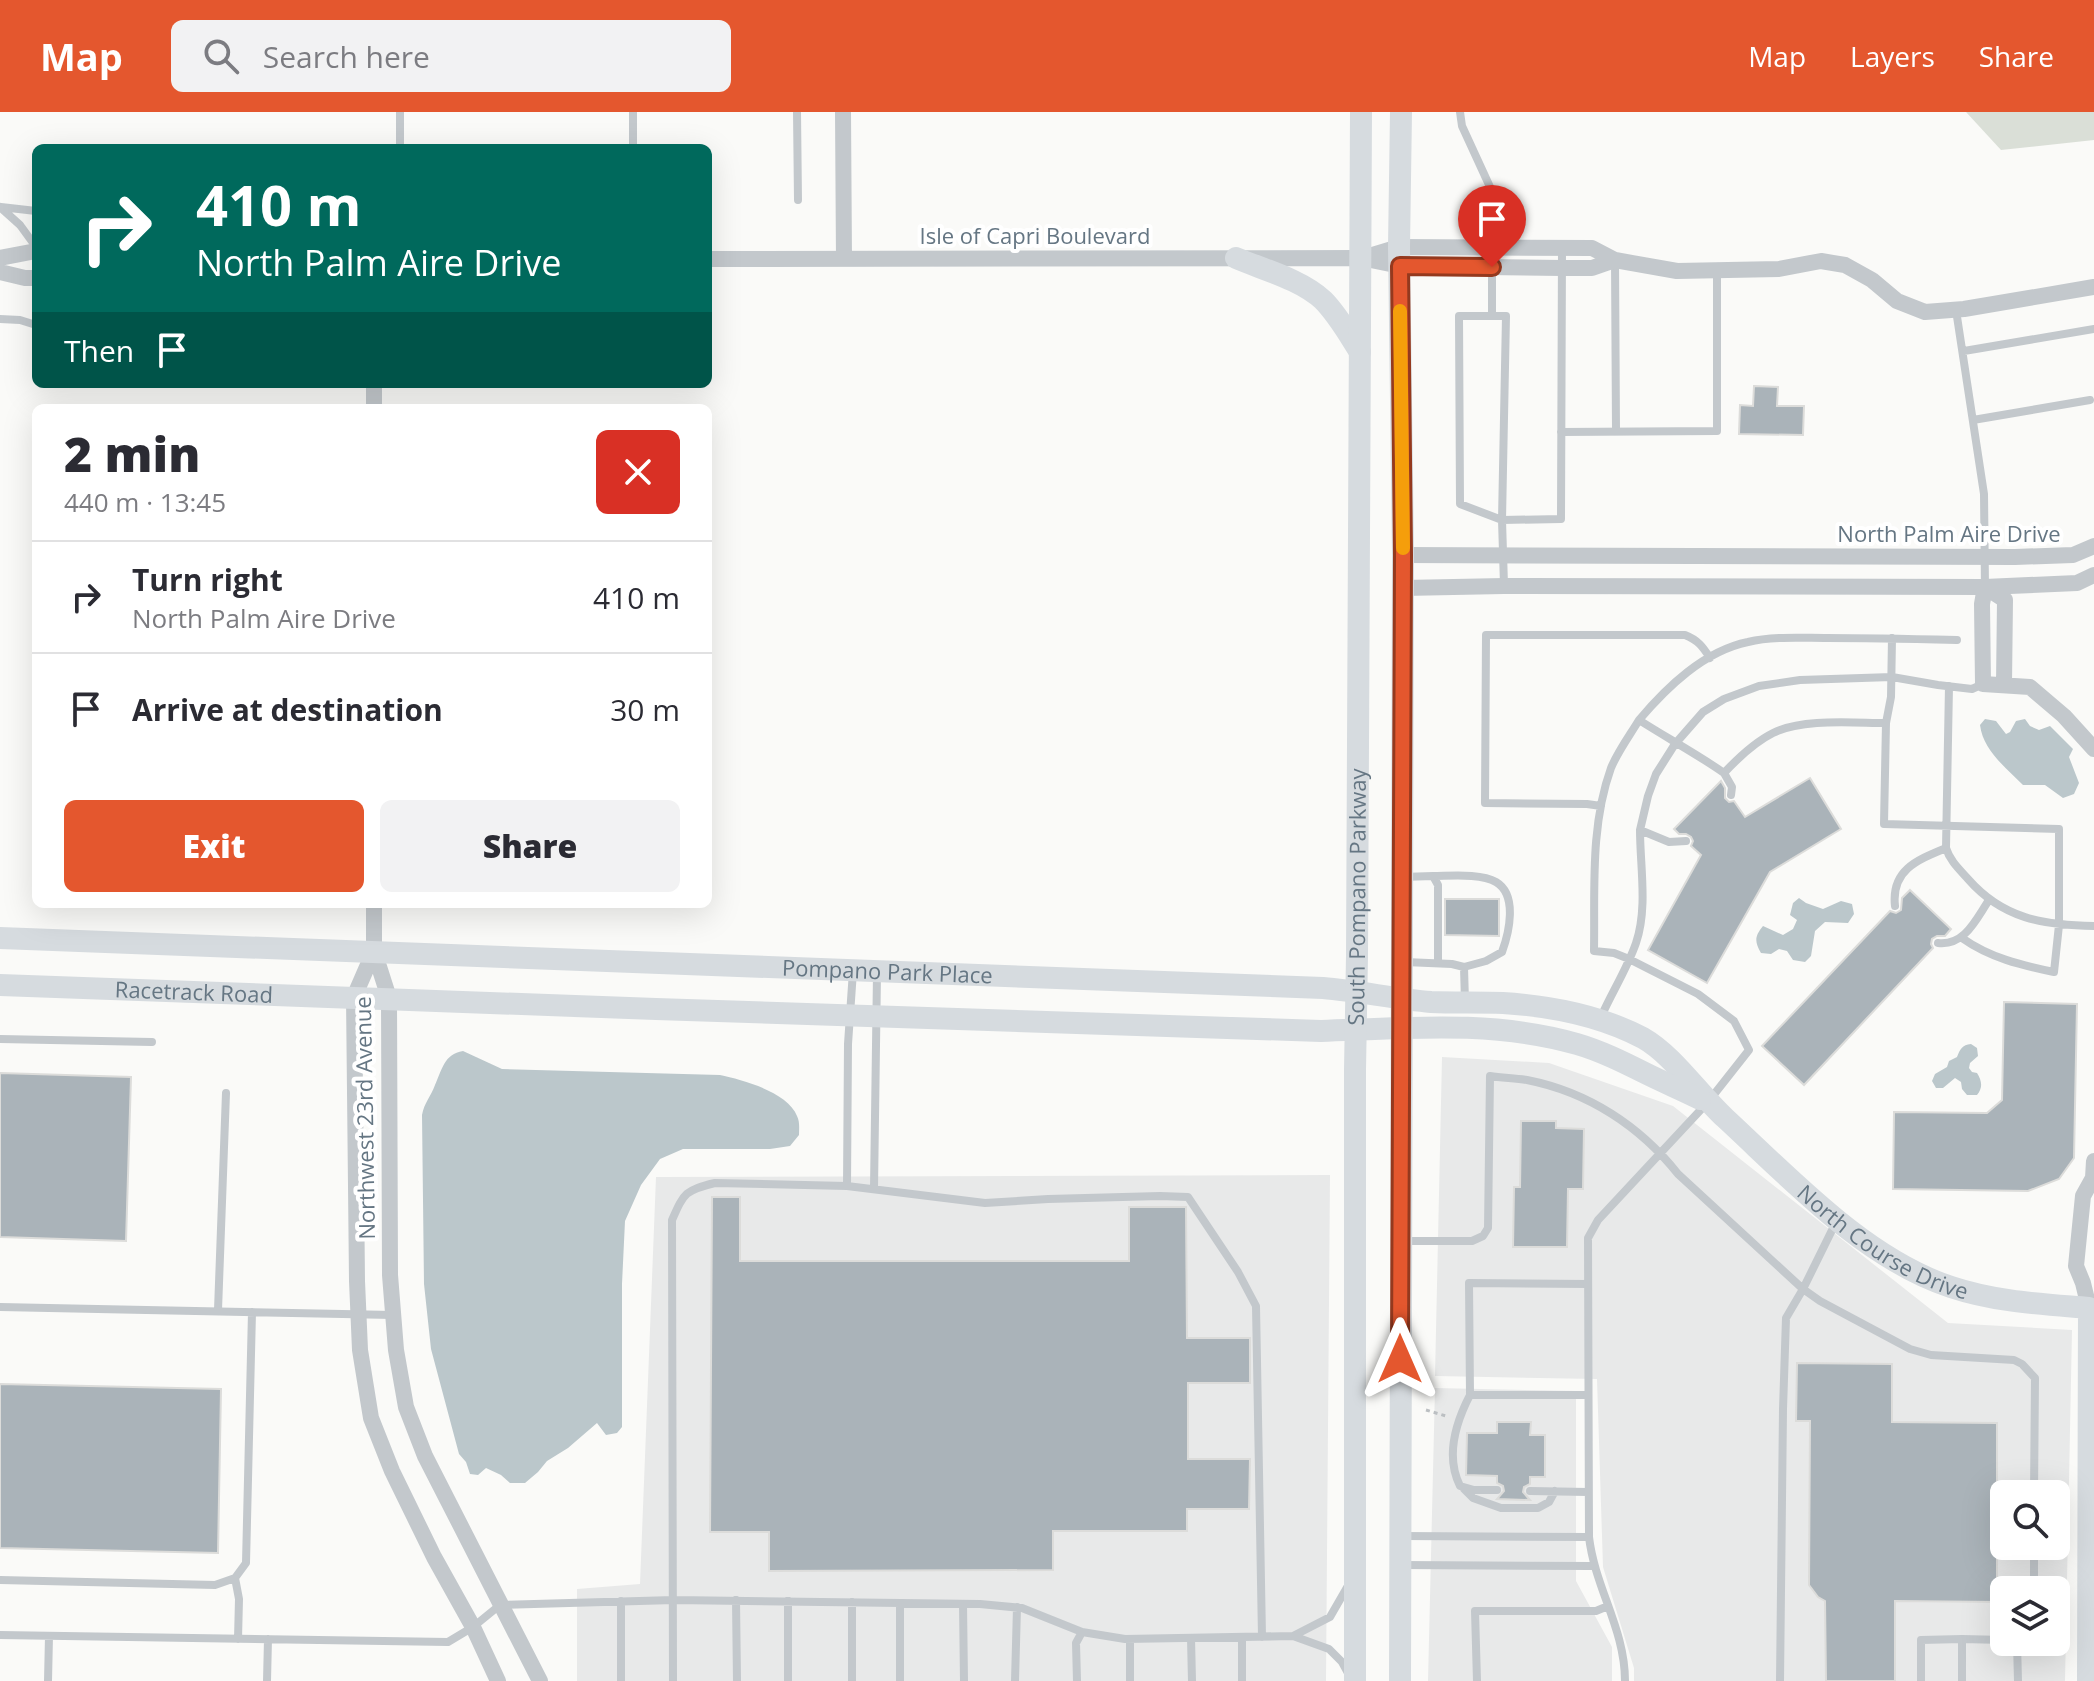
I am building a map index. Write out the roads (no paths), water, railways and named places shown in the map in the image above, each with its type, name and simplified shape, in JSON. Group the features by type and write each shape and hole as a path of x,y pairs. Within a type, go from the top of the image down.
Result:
{"street":[{"path":"843,112 844,259"},
{"name":"South Pompano Parkway","path":"1354,1681 1361,112"},
{"name":"South Pompano Parkway","path":"1400,1681 1401,112"},
{"path":"1361,258 1492,248 1592,248 1615,260 1677,271 1779,269 1821,261 1845,265 1872,280 1897,301 1925,312 1956,310 2094,287"},
{"path":"0,258 32,250"},
{"path":"1400,256 1513,268 1592,268 1615,260"},
{"path":"1236,258 1302,286 1322,299 1360,352"},
{"name":"Isle of Capri Boulevard","path":"712,259 1361,258"},
{"path":"0,272 32,278"},
{"name":"North Palm Aire Drive","path":"1403,555 1985,557 2073,555 2094,546"},
{"path":"1642,556 1644,587"},
{"path":"1803,557 1805,587"},
{"path":"1403,588 1985,587 2077,583 2094,575"},
{"path":"1985,587 1982,604 1983,684 2030,687 2064,716 2094,749"},
{"path":"1985,587 2005,600 2004,684"},
{"path":"0,938 374,951 374,908"},
{"name":"Pompano Park Place","path":"374,951 1323,988 1401,997"},
{"name":"Northwest 23rd Avenue","path":"374,951 354,997 358,1313 360,1350 371,1418 392,1471 498,1681"},
{"name":"Northwest 23rd Avenue","path":"374,951 389,998 390,1275 396,1350 406,1407 425,1456 540,1681"},
{"name":"Racetrack Road","path":"0,985 389,998"},
{"name":"North Course Drive","path":"1401,997 1429,1002 1527,1005 1599,1020 1631,1032 1659,1048 1708,1102 1837,1219 1880,1252 1949,1287 2008,1301 2092,1303"},
{"name":"Pompano Park Place","path":"389,998 852,1016 1356,1030"},
{"name":"North Course Drive","path":"1356,1030 1482,1028 1560,1039 1615,1057 1708,1102"},
{"path":"2088,1681 2092,1303 2076,1266 2083,1196 2094,1174"}],"lane":[{"path":"400,112 400,144"},
{"path":"633,112 633,144"},
{"path":"797,112 798,200"},
{"path":"1460,112 1462,126 1507,224 1513,248 1513,268"},
{"path":"1,207 32,211"},
{"path":"1,207 20,225 32,243"},
{"path":"1492,248 1492,316"},
{"path":"1504,586 1502,520 1506,316 1459,316 1460,504 1502,520 1561,519 1562,248"},
{"path":"1615,260 1616,431"},
{"path":"1561,432 1717,431 1717,271"},
{"path":"1956,310 1984,494 1985,587"},
{"path":"0,319 32,324"},
{"path":"1964,351 2094,329"},
{"path":"1973,420 2090,400"},
{"path":"1601,806 1485,803 1486,635 1685,635 1703,646 1710,658"},
{"path":"1625,1681 1621,1639 1593,1566 1589,1537 1588,1238 1598,1220 1708,1102 1749,1050 1734,1021 1698,994 1629,959 1614,953 1594,951 1596,836 1612,766 1639,720 1659,696 1682,676 1724,650 1747,642 1780,638 1957,640"},
{"path":"1892,638 1884,824 2059,829 2059,925 2054,972 2016,964 1976,948 1962,938"},
{"path":"1599,1020 1637,940 1641,913 1640,830 1648,796 1656,774 1675,744 1703,712 1724,699 1759,686 1800,680 1892,677 1972,689 1983,684"},
{"path":"1949,686 1946,826 1949,858 1979,892 1996,905 2018,915 2059,925 2094,926"},
{"path":"1639,720 1724,773 1732,787 1731,795"},
{"path":"1724,773 1775,731 1815,722 1886,723"},
{"path":"1640,830 1669,842 1686,841"},
{"path":"1895,906 1893,890 1899,877 1928,855 1946,848"},
{"path":"1433,876 1438,885 1438,963"},
{"path":"1401,962 1464,967 1486,961 1502,952 1509,933 1509,907 1505,890 1494,881 1470,876 1402,877"},
{"path":"1938,943 1947,944 1962,938 1989,900"},
{"path":"1464,967 1465,1003"},
{"path":"847,1186 848,1044 853,969"},
{"path":"874,1189 877,970"},
{"path":"0,1039 152,1042"},
{"path":"1400,1241 1472,1241 1483,1236 1488,1228 1490,1076 1527,1080 1566,1091 1605,1109 1634,1128 1678,1174 1820,1301 1910,1349 1931,1355 2014,1360 2022,1364 2035,1378 2034,1480"},
{"path":"218,1310 226,1093"},
{"path":"673,1681 672,1220 682,1197 695,1188 715,1183 847,1186 985,1203 1188,1197 1238,1272 1256,1306 1262,1637"},
{"path":"1780,1681 1786,1318 1837,1219"},
{"path":"1555,1491 1549,1502 1538,1508 1501,1508 1473,1498 1460,1486 1455,1475 1453,1439 1470,1395 1469,1283 1588,1284"},
{"path":"0,1307 393,1315"},
{"path":"0,1580 215,1585 235,1578 246,1563 252,1312"},
{"path":"1470,1395 1587,1395"},
{"path":"1460,1486 1474,1490 1497,1490"},
{"path":"1530,1491 1588,1492"},
{"path":"1400,1536 1589,1537"},
{"path":"1400,1565 1593,1566"},
{"path":"1293,1636 1330,1617 1354,1576"},
{"path":"235,1578 239,1599 238,1639"},
{"path":"0,1635 448,1642 500,1605 674,1600 963,1604 1017,1607 1082,1632 1130,1639 1293,1636 1329,1649 1354,1681"},
{"path":"736,1600 737,1681"},
{"path":"621,1601 621,1681"},
{"path":"788,1601 788,1681"},
{"path":"852,1602 852,1681"},
{"path":"900,1603 900,1681"},
{"path":"963,1604 964,1681"},
{"path":"1477,1681 1475,1611 1596,1611 1608,1606"},
{"path":"1015,1681 1017,1607"},
{"path":"1077,1681 1076,1643 1082,1632"},
{"path":"48,1681 49,1636"},
{"path":"1191,1638 1192,1681"},
{"path":"1242,1638 1242,1681"},
{"path":"267,1681 268,1639"},
{"path":"1130,1639 1130,1681"},
{"path":"1962,1639 1962,1681"},
{"path":"1921,1681 1921,1640 1990,1640"},
{"path":"2017,1656 2018,1681"}]}
